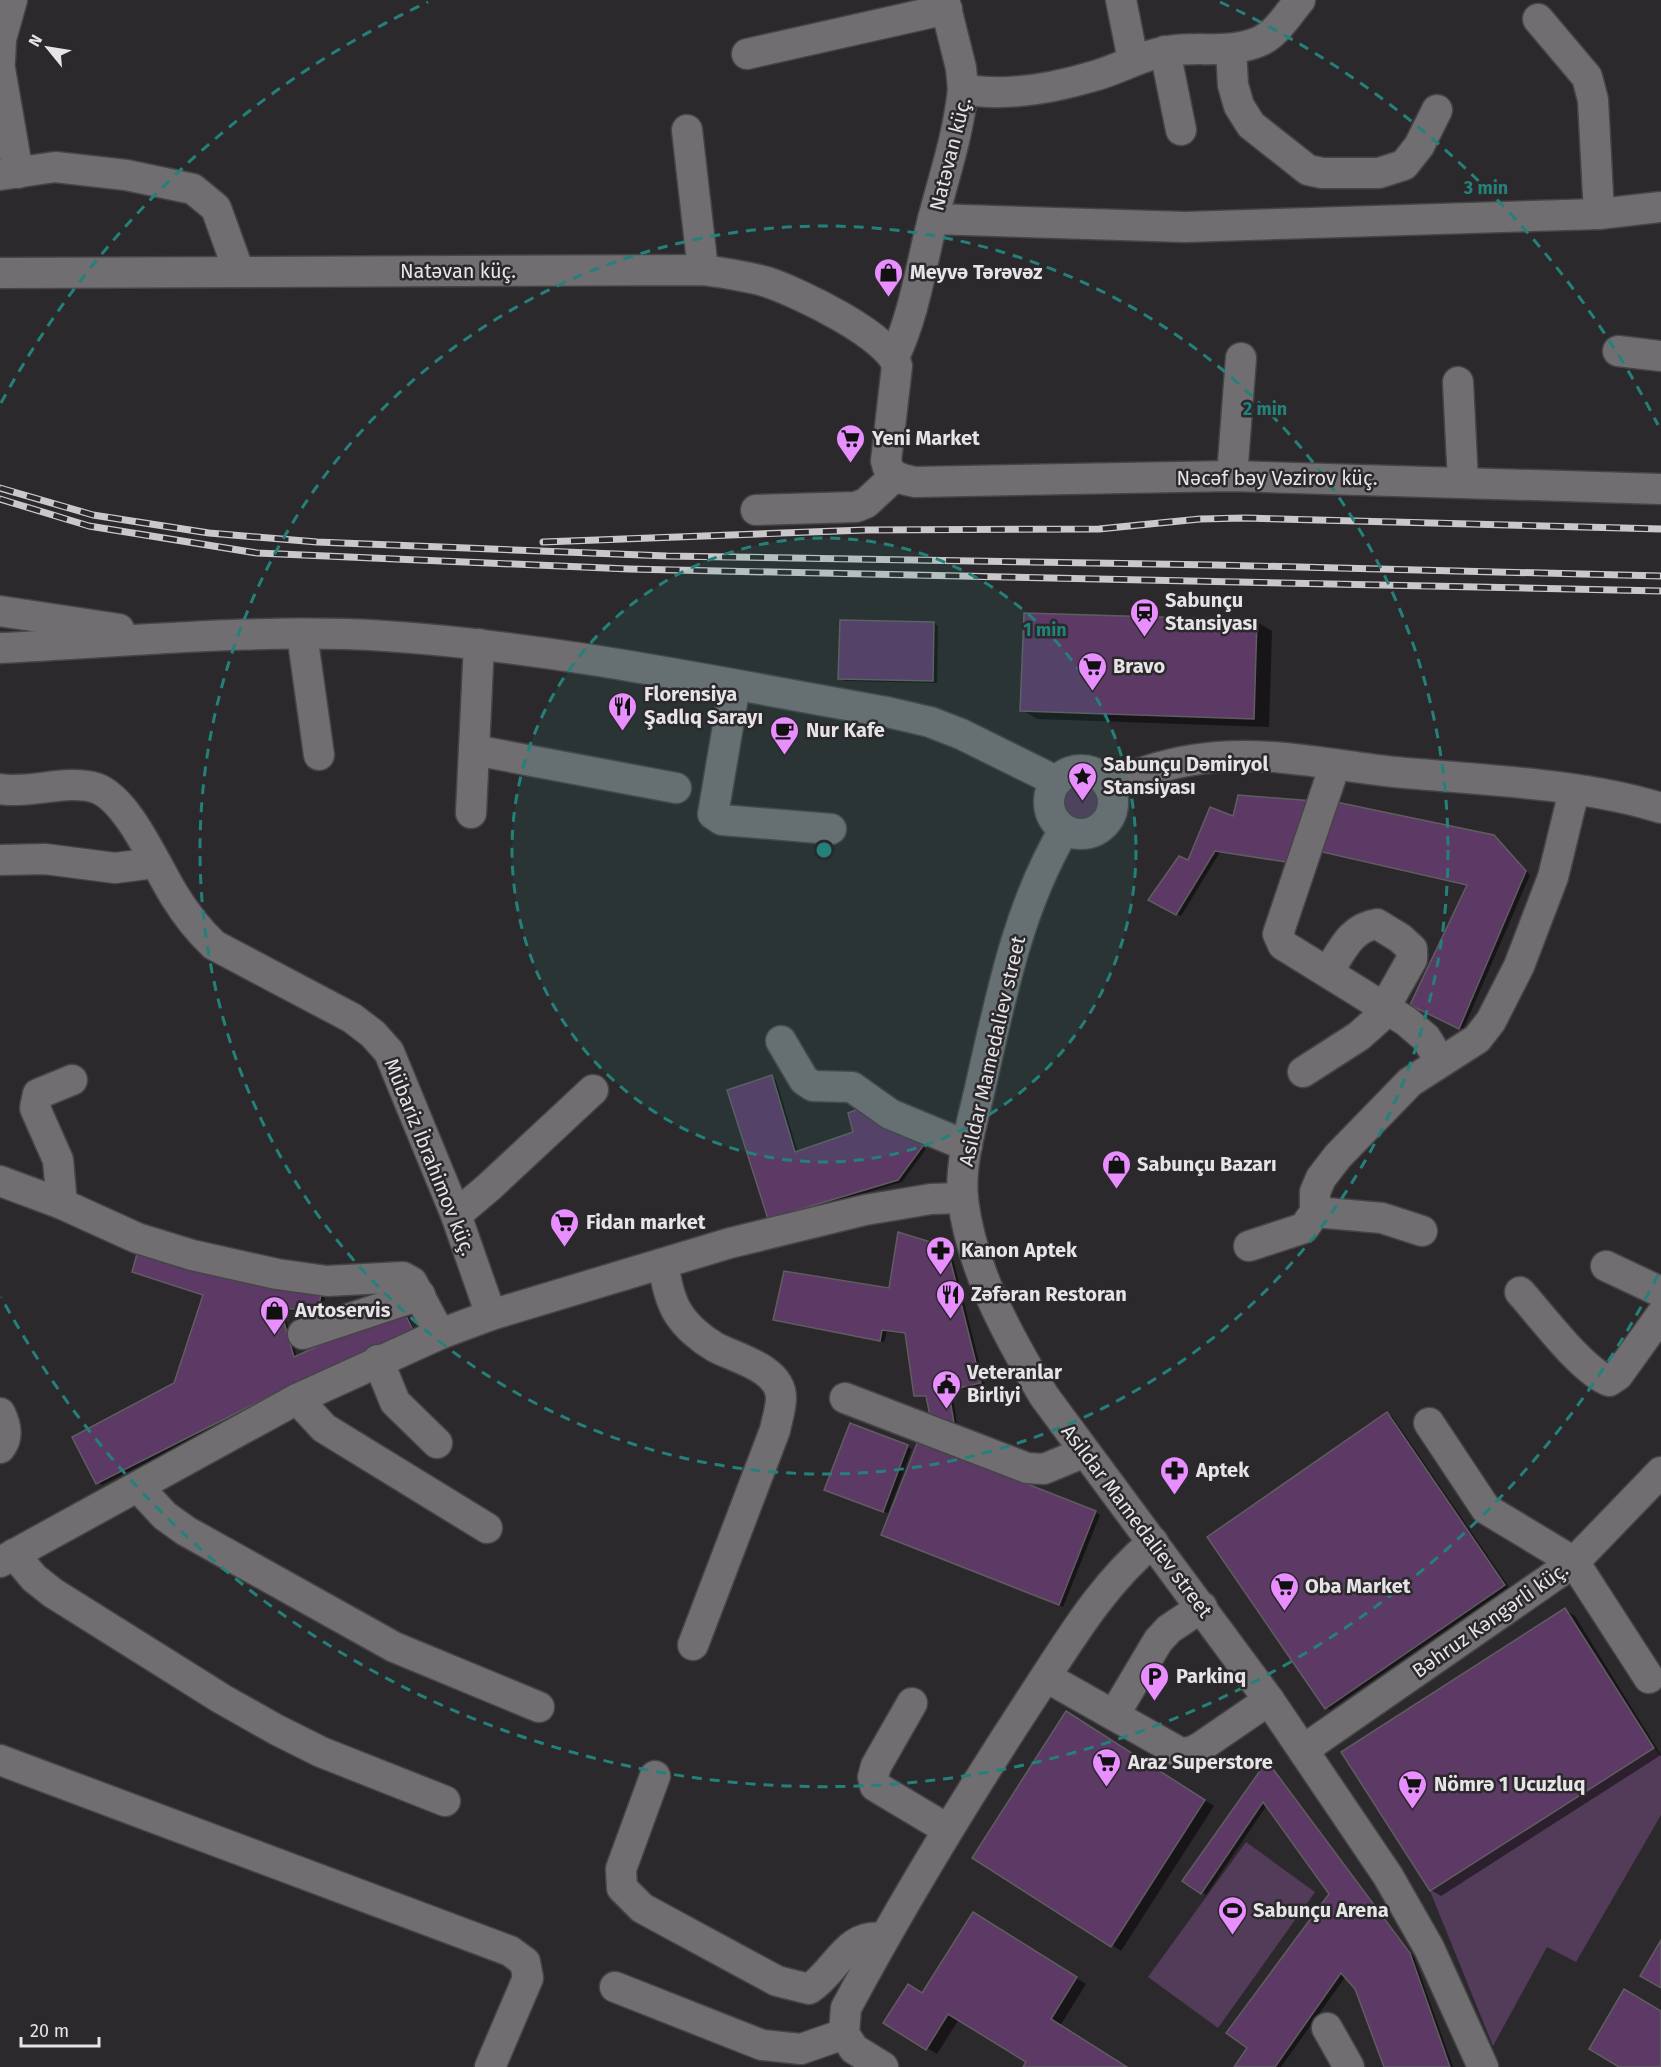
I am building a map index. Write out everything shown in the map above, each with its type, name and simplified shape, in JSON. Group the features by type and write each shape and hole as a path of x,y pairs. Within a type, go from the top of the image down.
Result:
{"street":[{"path":"0,61 1,39 12,0"},
{"path":"1121,0 1133,60"},
{"name":"Natəvan küç.","path":"894,477 888,469 886,460 897,376 895,356 910,317 933,219 958,132 963,89 982,93 999,92 1074,81 1165,51 1231,49 1261,41 1272,33 1300,0"},
{"path":"747,54 945,4 961,68 963,89"},
{"path":"1538,19 1587,77 1593,100 1599,214"},
{"path":"1231,49 1233,85 1239,105 1251,125 1308,170 1322,173 1379,173 1404,165 1419,146 1437,110"},
{"path":"1165,51 1181,129"},
{"path":"0,69 9,174 55,167 126,175 194,189 216,208 239,272"},
{"path":"687,130 703,270"},
{"path":"933,219 1185,227 1599,214 1661,207"},
{"name":"Natəvan küç.","path":"0,273 703,270 769,283 811,301 867,332 895,356"},
{"path":"1618,351 1661,356"},
{"path":"1232,476 1240,358"},
{"path":"1458,382 1463,482"},
{"name":"Nəcəf bəy Vəzirov küç.","path":"894,477 915,482 1232,476 1661,489"},
{"path":"756,510 856,507 866,503 894,477"},
{"path":"11,613 178,639"},
{"path":"0,641 18,628 11,613"},
{"path":"302,634 319,755"},
{"path":"0,648 302,634 385,636 535,650 930,722 1056,781"},
{"path":"471,813 479,644"},
{"path":"735,685 713,814 722,820 831,829"},
{"path":"474,750 676,788"},
{"path":"1109,786 1145,769 1221,757 1335,765 1574,791 1628,799 1661,808"},
{"path":"1335,765 1278,934 1283,945 1386,1007 1426,1038 1440,1061"},
{"path":"1080,769 1097,774 1109,786 1113,803 1108,820 1102,826 1084,835 1064,830 1056,824 1049,806 1051,788 1063,775 1080,769"},
{"name":"Mübariz İbrahimov küç.","path":"0,789 13,791 75,786 95,788 110,794 122,807 198,930 214,945 352,1018 373,1034 389,1052 456,1215 491,1315"},
{"path":"1249,1246 1304,1228 1315,1212 1315,1192 1321,1178 1338,1156 1410,1082 1477,1039 1491,1021 1519,966 1552,877 1574,791"},
{"name":"Asildar Mamedaliev street","path":"1064,830 1048,858 1020,926 967,1146 963,1198 983,1276 1001,1319 1044,1396 1269,1700 1411,1913 1483,2067"},
{"path":"0,861 45,859 115,868 155,863"},
{"path":"1303,1072 1359,1036 1378,1019 1412,959 1412,950 1400,938 1377,924 1363,926 1355,932 1328,972"},
{"path":"781,1041 804,1080 813,1086 852,1087 890,1113 967,1146"},
{"path":"62,1204 58,1160 35,1108 38,1094 72,1080"},
{"path":"456,1215 593,1090"},
{"path":"0,1181 62,1204 136,1238 192,1255 277,1274 327,1281 403,1277 412,1282 440,1334"},
{"path":"445,1801 321,1752 222,1699 53,1593 7,1558 297,1399 378,1360 440,1334 491,1315 730,1243 865,1210 931,1199 963,1198"},
{"path":"1315,1212 1382,1218 1422,1231"},
{"path":"663,1264 669,1294 678,1313 691,1329 713,1346 765,1371 776,1381 782,1396 775,1430 693,1646"},
{"path":"1606,1266 1661,1292"},
{"path":"1520,1292 1578,1356 1600,1378 1609,1381 1618,1375 1661,1315"},
{"path":"303,1334 420,1296"},
{"path":"378,1360 395,1401 437,1443"},
{"path":"845,1398 1027,1468 1044,1469 1085,1452"},
{"path":"297,1399 324,1428 487,1528"},
{"path":"0,1413 6,1426 5,1442 0,1448"},
{"path":"1429,1423 1486,1509 1574,1562 1648,1678"},
{"name":"Bəhruz Kəngərli küç.","path":"1303,1750 1574,1562 1661,1472"},
{"path":"138,1487 165,1516 186,1531 354,1626 394,1647 539,1707"},
{"path":"884,2067 854,2049 844,2034 846,2008 947,1829 1101,1593 1126,1564 1153,1542"},
{"path":"1114,1715 1158,1641 1169,1629 1202,1607"},
{"path":"1046,1677 1179,1752 1189,1753 1269,1700"},
{"path":"912,1703 876,1766 873,1777 875,1786 947,1829"},
{"path":"0,1760 510,1952 525,1962 528,1978 490,2067"},
{"path":"655,1776 621,1869 622,1888 642,1908 777,1982 809,1989 821,1981 853,1943 869,1936 884,1938"},
{"path":"615,1987 762,2045 801,2049 844,2034"},
{"path":"1327,2028 1349,2067"}],"shaded area":[{"name":"Sabunçu Dəmiryol Stansiyası","path":"1081,782 1094,788 1100,801 1094,814 1081,820 1068,814 1062,801 1068,788"},
{"path":"1654,1748 1661,1756 1661,1815 1576,1962 1547,1947 1493,2046 1430,1891"},
{"name":"Sabunçu Arena","path":"1246,1842 1315,1892 1218,2028 1148,1977"}],"building":[{"name":"Sabunçu Stansiyası","path":"1024,613 1257,620 1254,719 1020,711"},
{"path":"840,620 934,622 933,681 838,679"},
{"path":"1238,795 1313,801 1292,863 1215,851 1176,915 1148,900 1179,856 1188,860 1210,807 1233,816"},
{"path":"1336,802 1494,835 1526,871 1459,1029 1410,1005 1467,885 1318,851"},
{"path":"772,1075 795,1152 853,1132 848,1113 869,1105 923,1146 898,1180 768,1219 727,1090"},
{"path":"898,1232 947,1247 981,1383 959,1388 956,1374 946,1376 955,1429 931,1421 926,1396 914,1396 905,1333 882,1330 880,1341 773,1320 784,1271 889,1288"},
{"path":"138,1250 321,1294 318,1311 280,1308 294,1357 402,1308 413,1330 296,1383 96,1484 72,1437 174,1383 203,1295 132,1272"},
{"path":"1387,1412 1505,1585 1325,1709 1207,1537"},
{"path":"850,1423 908,1445 883,1512 824,1490"},
{"path":"918,1441 1096,1511 1059,1605 881,1535"},
{"path":"1565,1608 1654,1748 1430,1891 1341,1752"},
{"path":"1066,1711 1205,1800 1111,1947 972,1858"},
{"path":"1267,1761 1410,1953 1450,2067 1384,2067 1355,1989 1341,1973 1275,2067 1234,2067 1247,2048 1226,2033 1329,1894 1263,1802 1201,1894 1182,1881"},
{"path":"973,1912 1077,1977 1051,2019 1127,2067 1023,2067 1026,2062 948,2014 926,2050 883,2023 908,1984 922,1993"},
{"path":"1661,1940 1661,1988 1640,1976"},
{"path":"1624,1989 1661,2011 1661,2067 1619,2067 1589,2049"}],"railway":[{"path":"0,488 93,515 209,533 317,542 667,556 1215,565 1661,576"},
{"path":"0,499 89,526 257,553 629,569 1661,591"},
{"path":"543,542 865,530 1099,529 1200,519 1245,518 1661,529"}],"place":[{"name":"Meyvə Tərəvəz","path":"889,298"},
{"name":"Yeni Market","path":"851,464"},
{"name":"Sabunçu Stansiyası","path":"1144,638"},
{"name":"Bravo","path":"1092,692"},
{"name":"Florensiya Şadlıq Sarayı","path":"623,732"},
{"name":"Nur Kafe","path":"785,756"},
{"name":"Sabunçu Dəmiryol Stansiyası","path":"1082,802"},
{"name":"Sabunçu Bazarı","path":"1116,1190"},
{"name":"Fidan market","path":"565,1248"},
{"name":"Kanon Aptek","path":"940,1276"},
{"name":"Zəfəran Restoran","path":"950,1320"},
{"name":"Avtoservis","path":"274,1336"},
{"name":"Veteranlar Birliyi","path":"946,1410"},
{"name":"Aptek","path":"1175,1496"},
{"name":"Oba Market","path":"1284,1612"},
{"name":"Parkinq","path":"1155,1702"},
{"name":"Araz Superstore","path":"1107,1788"},
{"name":"Nömrə 1 Ucuzluq","path":"1413,1810"},
{"name":"Sabunçu Arena","path":"1232,1936"}]}
